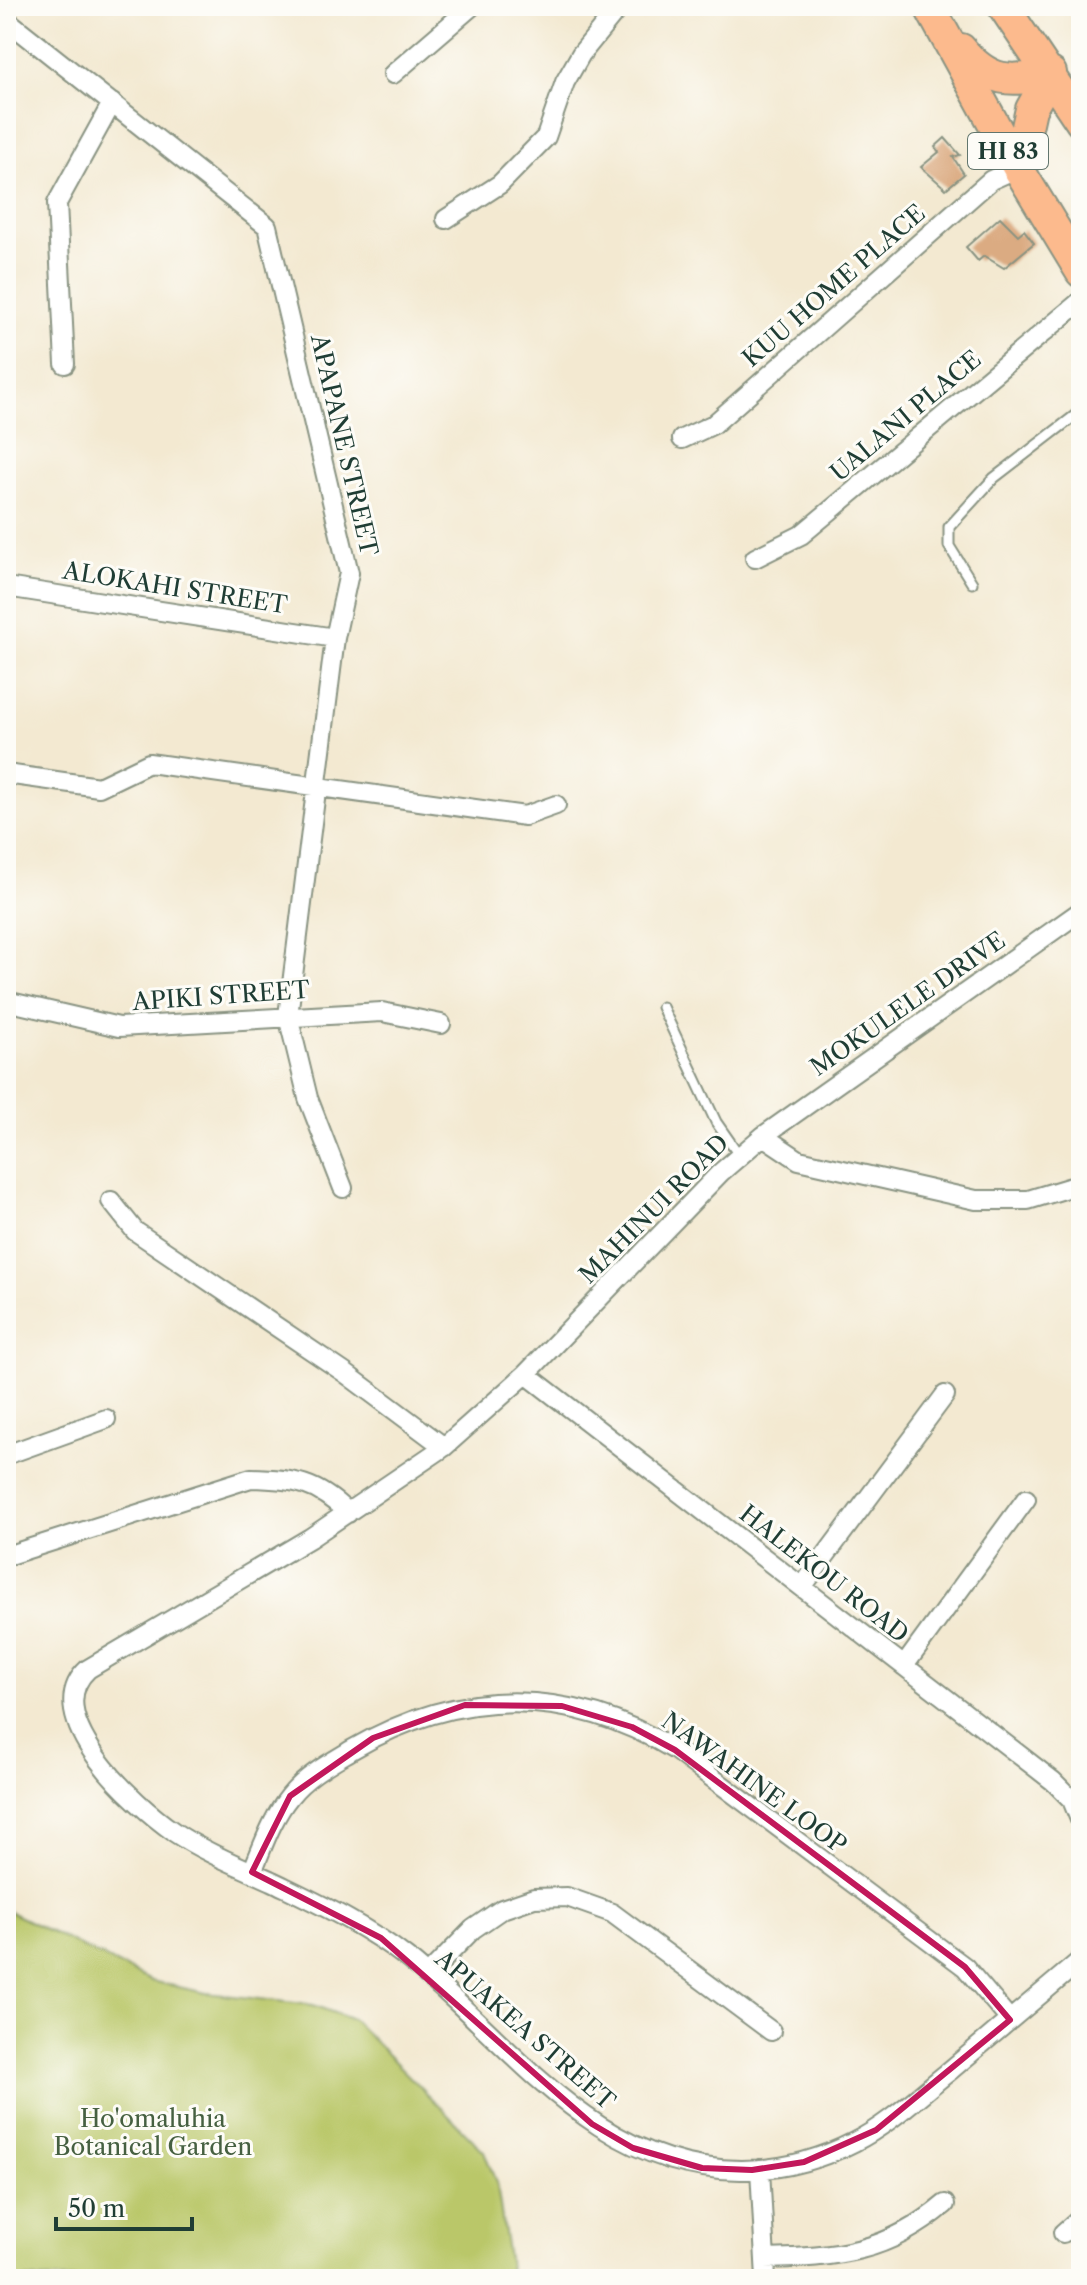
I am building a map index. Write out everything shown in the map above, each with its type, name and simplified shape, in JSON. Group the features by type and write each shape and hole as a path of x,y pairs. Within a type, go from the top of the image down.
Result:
{"main road":[{"path":"935,16 975,66 990,74 1010,81 1051,73"},
{"name":"HI 83","path":"935,16 1018,168 1081,272"},
{"path":"990,74 1010,62 1019,48 1012,18"},
{"name":"HI 83","path":"1012,18 1081,122"},
{"path":"1018,168 1031,109 1051,73"}],"street":[{"path":"393,74 472,6"},
{"path":"446,219 500,184 546,137 575,63 608,17 620,6"},
{"name":"APAPANE STREET","path":"6,23 13,25 267,226 349,573 335,638 288,1016 308,1098 343,1188"},
{"path":"65,364 57,203 112,103"},
{"name":"KUU HOME PLACE","path":"682,439 714,424 991,180 1018,168"},
{"name":"UALANI PLACE","path":"755,558 801,535 1081,301"},
{"name":"ALOKAHI STREET","path":"6,587 335,638"},
{"path":"6,774 99,787 149,763 525,816 556,805"},
{"name":"MOKULELE DRIVE","path":"763,1136 1081,911"},
{"name":"APIKI STREET","path":"6,1001 119,1027 382,1012 441,1024"},
{"name":"MAHINUI ROAD","path":"72,1690 88,1669 215,1596 348,1513 444,1447 526,1374 739,1155 763,1136 799,1160 976,1200 1028,1200 1081,1184"},
{"path":"111,1201 135,1231 345,1373 444,1447"},
{"name":"HALEKOU ROAD","path":"526,1374 1063,1790 1081,1822"},
{"path":"802,1587 945,1395"},
{"path":"6,1455 106,1419"},
{"path":"6,1556 251,1478 292,1479 329,1494 348,1513"},
{"path":"904,1666 1026,1499"},
{"name":"APUAKEA STREET","path":"72,1690 73,1713 88,1744 134,1800 173,1831 357,1923 427,1976 573,2109 612,2137 678,2163 726,2170 760,2169 829,2153 876,2130 1081,1960"},
{"name":"NAWAHINE LOOP","path":"252,1872 275,1818 290,1796 321,1768 373,1738 418,1717 465,1705 514,1701 562,1706 621,1722 675,1750 965,1967 1010,2020"},
{"path":"427,1976 473,1929 502,1909 534,1898 567,1897 612,1913 771,2031"},
{"path":"760,2169 766,2279"},
{"path":"765,2259 827,2257 867,2249 909,2231 945,2204"},
{"path":"1063,2233 1081,2217"}],"lane":[{"path":"972,583 949,546 949,527 994,478 1081,411"},
{"path":"662,1007 716,1122 739,1155"}],"highlighted area":[{"path":"465,1705 562,1706 632,1727 675,1750 965,1967 1010,2020 876,2130 804,2162 752,2170 702,2168 633,2148 592,2124 381,1938 252,1872 290,1796 373,1738"}],"green space":[{"name":"Ho'omaluhia Botanical Garden","path":"6,1910 151,1981 206,1993 313,2005 353,2020 484,2151 497,2185 511,2279 6,2279"}],"building":[{"path":"945,138 960,155 953,157 964,174 946,189 921,167 939,152 935,147"},
{"path":"1000,217 1018,235 1024,230 1034,243 1004,268 984,256 978,261 966,247"}]}
